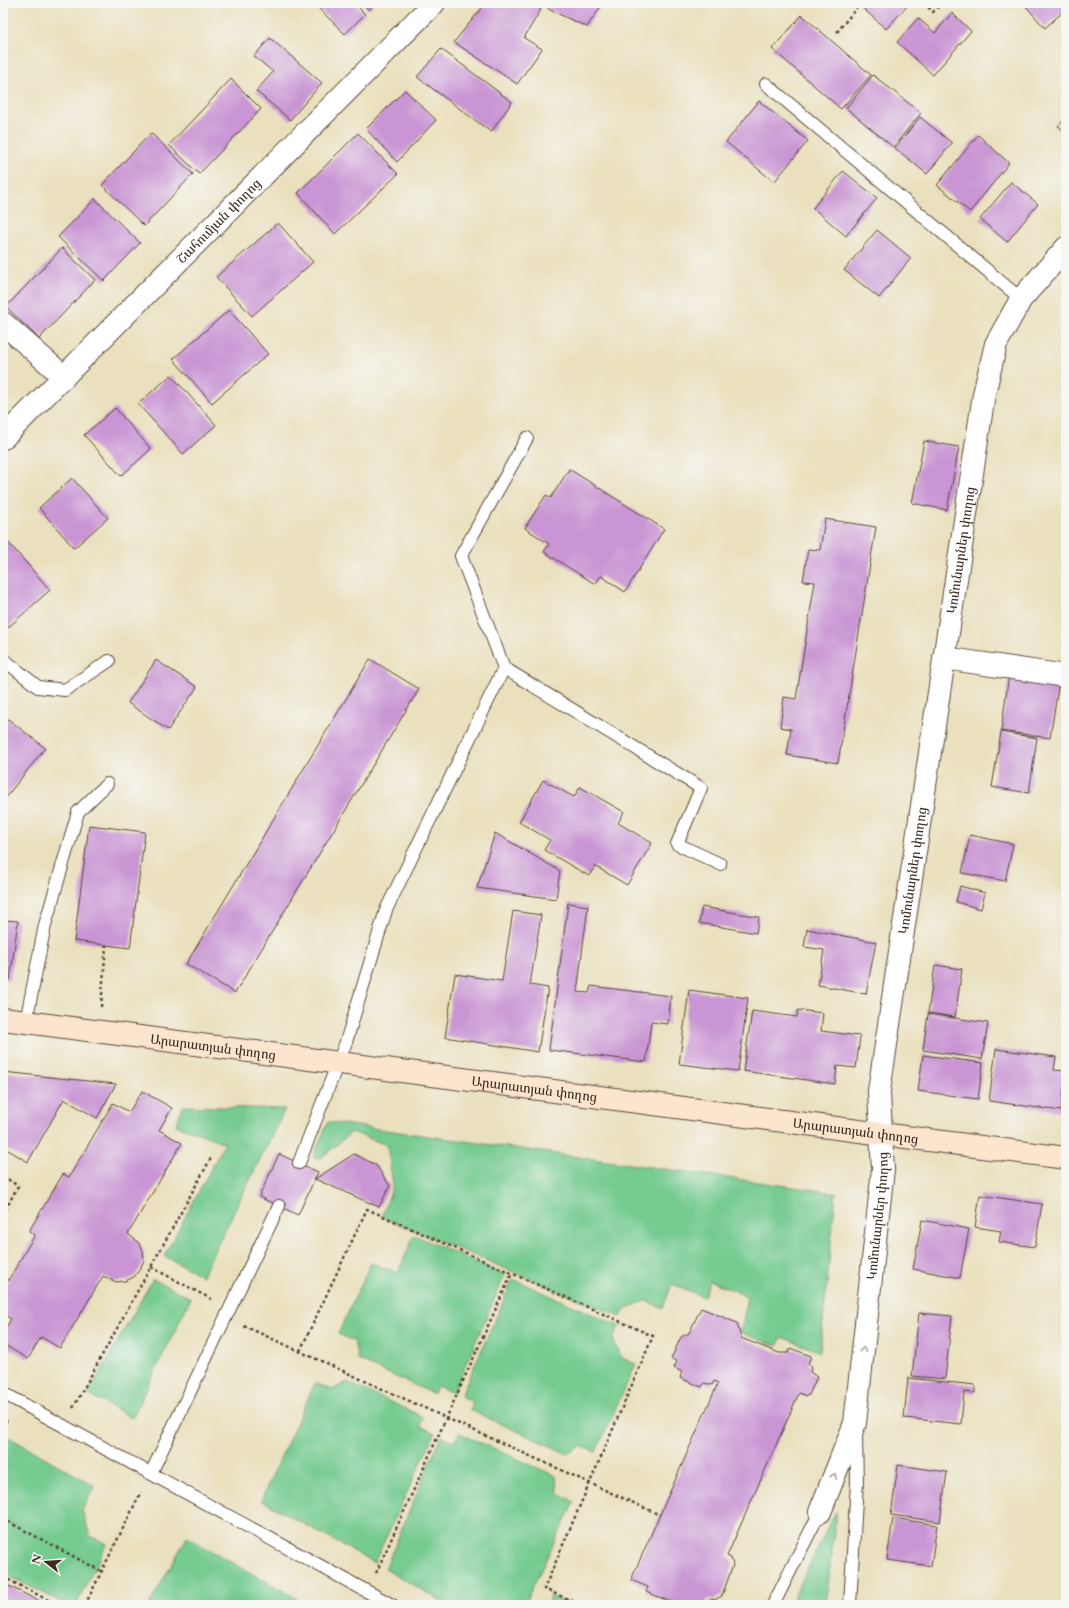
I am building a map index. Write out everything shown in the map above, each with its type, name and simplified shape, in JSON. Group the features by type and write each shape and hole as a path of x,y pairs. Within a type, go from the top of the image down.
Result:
{"main road":[{"name":"Արարատյան փողոց","path":"3,1019 1066,1158"}],"street":[{"name":"Շահումյան փողոց","path":"3,438 434,3"},
{"name":"Կոմունարներ փողոց","path":"820,1512 855,1423 883,1169 879,1091 984,394 996,344 1021,299 1066,248"},
{"path":"3,323 64,377"},
{"path":"944,658 1066,676"}],"lane":[{"path":"766,84 1021,299"},
{"path":"527,438 461,556 504,668 701,788 677,844 720,864"},
{"path":"3,659 38,687 65,690 110,661"},
{"path":"299,1163 346,1042 386,910 504,668"},
{"path":"26,1022 45,925 78,812 107,784"},
{"path":"151,1473 279,1206"},
{"path":"3,1393 392,1605"},
{"path":"850,1605 857,1482 855,1423"},
{"path":"773,1605 820,1512"}],"path":[{"path":"924,3 933,12 942,3"},
{"path":"837,32 859,5"},
{"path":"99,1032 106,945"},
{"path":"63,1426 211,1158"},
{"path":"3,1176 18,1186 3,1214"},
{"path":"300,1351 367,1209 653,1336 544,1589 582,1605"},
{"path":"151,1267 227,1313 300,1351 660,1515"},
{"path":"367,1591 512,1273"},
{"path":"85,1605 151,1473"},
{"path":"3,1519 101,1571"},
{"path":"3,1577 58,1605"},
{"path":"630,1605 632,1602 637,1605"}],"green space":[{"path":"183,1106 285,1109 202,1276 164,1256 225,1143 176,1125"},
{"path":"328,1122 836,1193 820,1352 782,1337 777,1346 741,1333 747,1296 710,1281 704,1297 672,1284 663,1308 646,1301 626,1308 621,1317 382,1217 393,1185 387,1145 352,1132 320,1159 313,1157"},
{"path":"414,1235 505,1275 453,1393 437,1386 434,1394 358,1360 354,1341 338,1334 371,1263 398,1273"},
{"path":"153,1279 191,1298 132,1418 88,1394"},
{"path":"513,1279 619,1326 613,1339 622,1358 636,1364 596,1452 580,1446 568,1454 470,1410 473,1402 461,1396"},
{"path":"347,1382 423,1417 420,1426 435,1433 374,1563 261,1500 315,1383 332,1390"},
{"path":"459,1433 556,1476 558,1492 574,1502 524,1605 449,1605 385,1569 441,1436 455,1442"},
{"path":"3,1434 95,1486 82,1510 90,1536 107,1544 76,1605 67,1605 3,1573"},
{"path":"836,1511 826,1605 790,1605"},
{"path":"187,1537 308,1605 149,1605"},
{"path":"551,1596 572,1605 548,1605"}],"building":[{"path":"313,3 354,3 365,14 345,34"},
{"path":"362,3 375,3 369,10"},
{"path":"486,3 535,3 541,9 524,38 542,49 517,84 454,42"},
{"path":"542,3 603,3 587,27 550,10"},
{"path":"857,3 910,3 886,29"},
{"path":"1023,3 1066,3 1066,9 1045,28"},
{"path":"952,13 971,31 933,75 897,42 918,18 935,33"},
{"path":"802,15 871,75 841,109 772,49"},
{"path":"270,38 322,83 290,120 256,91 273,72 254,56"},
{"path":"441,49 512,102 491,132 417,77"},
{"path":"873,75 921,113 893,147 846,108"},
{"path":"231,79 261,109 199,174 169,145"},
{"path":"405,90 436,120 397,162 366,129"},
{"path":"759,101 808,141 774,182 726,142"},
{"path":"920,117 952,143 927,174 895,148"},
{"path":"1066,118 1066,133 1058,126"},
{"path":"151,133 193,174 144,226 102,185"},
{"path":"358,133 398,174 335,234 298,193"},
{"path":"978,135 1009,163 970,212 937,185"},
{"path":"843,171 877,198 846,236 813,208"},
{"path":"1011,182 1038,204 1007,242 980,219"},
{"path":"95,199 140,243 104,281 58,237"},
{"path":"278,223 313,262 252,316 216,277"},
{"path":"877,230 911,258 879,298 844,270"},
{"path":"62,248 95,280 39,339 6,307"},
{"path":"229,310 268,354 212,403 173,359"},
{"path":"171,375 216,425 183,454 138,404"},
{"path":"115,408 151,449 121,476 84,435"},
{"path":"924,441 959,447 947,510 912,503"},
{"path":"569,469 664,529 625,592 601,576 595,584 544,552 549,544 525,528 546,495 551,498"},
{"path":"72,478 108,518 74,548 39,508"},
{"path":"825,519 876,527 838,763 787,755 791,729 780,727 784,697 796,699 815,582 803,581 808,549 820,550"},
{"path":"7,541 50,590 3,632 3,544"},
{"path":"370,659 419,689 235,993 186,964"},
{"path":"156,660 197,687 168,730 128,703"},
{"path":"1009,674 1059,682 1050,738 1001,731"},
{"path":"3,715 45,748 3,801"},
{"path":"1001,732 1037,738 1029,793 992,787"},
{"path":"543,780 574,797 580,787 624,812 618,823 652,843 627,885 595,866 589,876 544,850 550,840 519,822"},
{"path":"89,825 145,832 130,948 74,941"},
{"path":"495,833 560,871 556,899 477,888"},
{"path":"970,835 1013,844 1005,881 962,873"},
{"path":"960,886 985,893 981,909 956,902"},
{"path":"568,903 588,906 577,992 589,993 591,986 671,996 668,1024 651,1022 646,1062 549,1050"},
{"path":"702,907 759,917 756,933 699,923"},
{"path":"513,911 541,915 530,985 548,988 538,1052 445,1037 455,974 502,981"},
{"path":"3,920 18,921 10,980 3,979"},
{"path":"807,929 876,942 866,994 818,985 824,950 804,947"},
{"path":"935,965 962,969 955,1017 928,1013"},
{"path":"689,990 748,998 738,1071 679,1064"},
{"path":"798,1010 823,1013 821,1031 860,1036 856,1068 837,1066 835,1084 743,1071 752,1011 797,1017"},
{"path":"928,1014 988,1023 982,1059 923,1050"},
{"path":"996,1049 1056,1057 1054,1070 1066,1071 1061,1111 989,1101"},
{"path":"923,1055 983,1063 978,1099 918,1091"},
{"path":"3,1072 116,1084 97,1118 64,1099 28,1162 3,1147"},
{"path":"142,1091 172,1108 159,1130 182,1143 128,1234 138,1242 143,1250 144,1260 134,1277 125,1281 116,1282 103,1276 60,1348 41,1337 28,1359 3,1344 3,1333 11,1319 3,1314 3,1289 35,1235 29,1231 63,1174 69,1177 113,1103 129,1112"},
{"path":"279,1154 318,1172 298,1215 259,1197"},
{"path":"354,1154 376,1165 390,1186 379,1207 315,1179"},
{"path":"980,1195 1042,1204 1035,1247 999,1242 1001,1231 975,1227"},
{"path":"922,1220 969,1229 960,1278 913,1269"},
{"path":"701,1308 737,1323 741,1338 779,1353 788,1353 790,1348 811,1356 808,1364 812,1366 810,1372 817,1377 809,1395 806,1396 799,1393 727,1556 731,1558 733,1565 722,1596 714,1600 707,1600 706,1605 679,1605 646,1592 648,1587 631,1580 718,1383 714,1381 712,1385 704,1383 702,1387 680,1378 682,1372 674,1368 677,1361 671,1359 681,1337 689,1333"},
{"path":"919,1313 952,1316 945,1379 912,1376"},
{"path":"908,1378 975,1385 975,1393 964,1392 961,1424 904,1418"},
{"path":"898,1465 947,1472 940,1522 891,1515"},
{"path":"893,1518 937,1525 931,1566 887,1560"},
{"path":"3,1583 47,1605 3,1605"}]}
